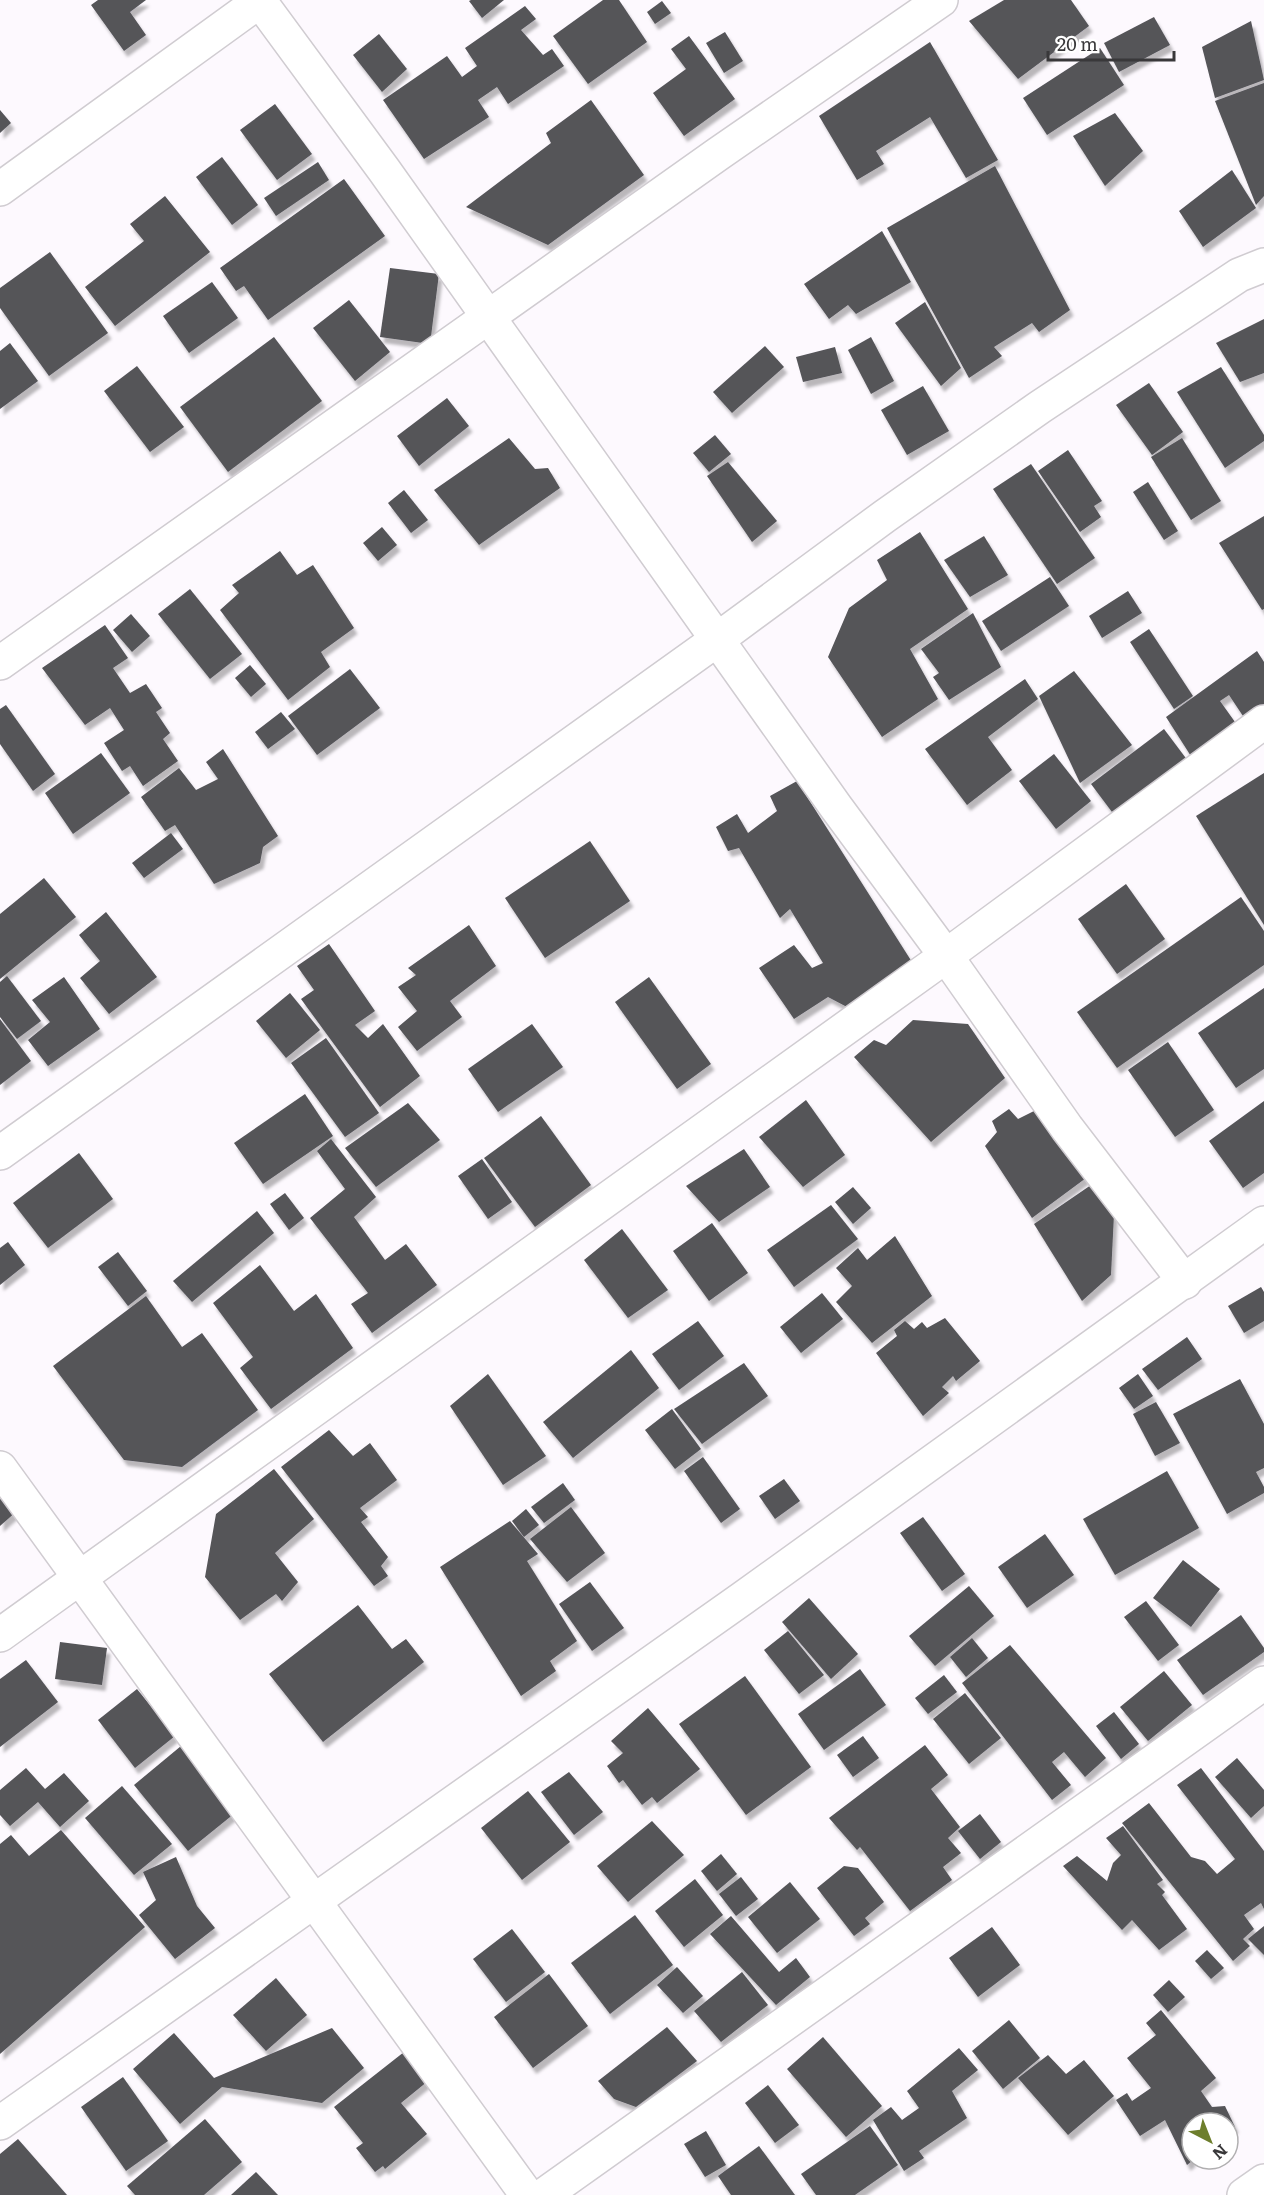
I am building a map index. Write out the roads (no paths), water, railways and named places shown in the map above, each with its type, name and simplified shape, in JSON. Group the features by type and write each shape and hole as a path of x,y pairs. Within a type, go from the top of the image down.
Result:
{"street":[{"path":"0,189 260,0 1067,1128 1185,1282"},
{"path":"0,663 941,0"},
{"path":"0,1154 718,639 885,516 1040,407 1239,274 1264,265"},
{"path":"0,1635 946,956 1264,722"},
{"path":"0,2123 743,1598 1264,1223"},
{"path":"0,1468 527,2195"},
{"path":"544,2195 1264,1683"},
{"path":"1244,2195 1264,2181"}]}
